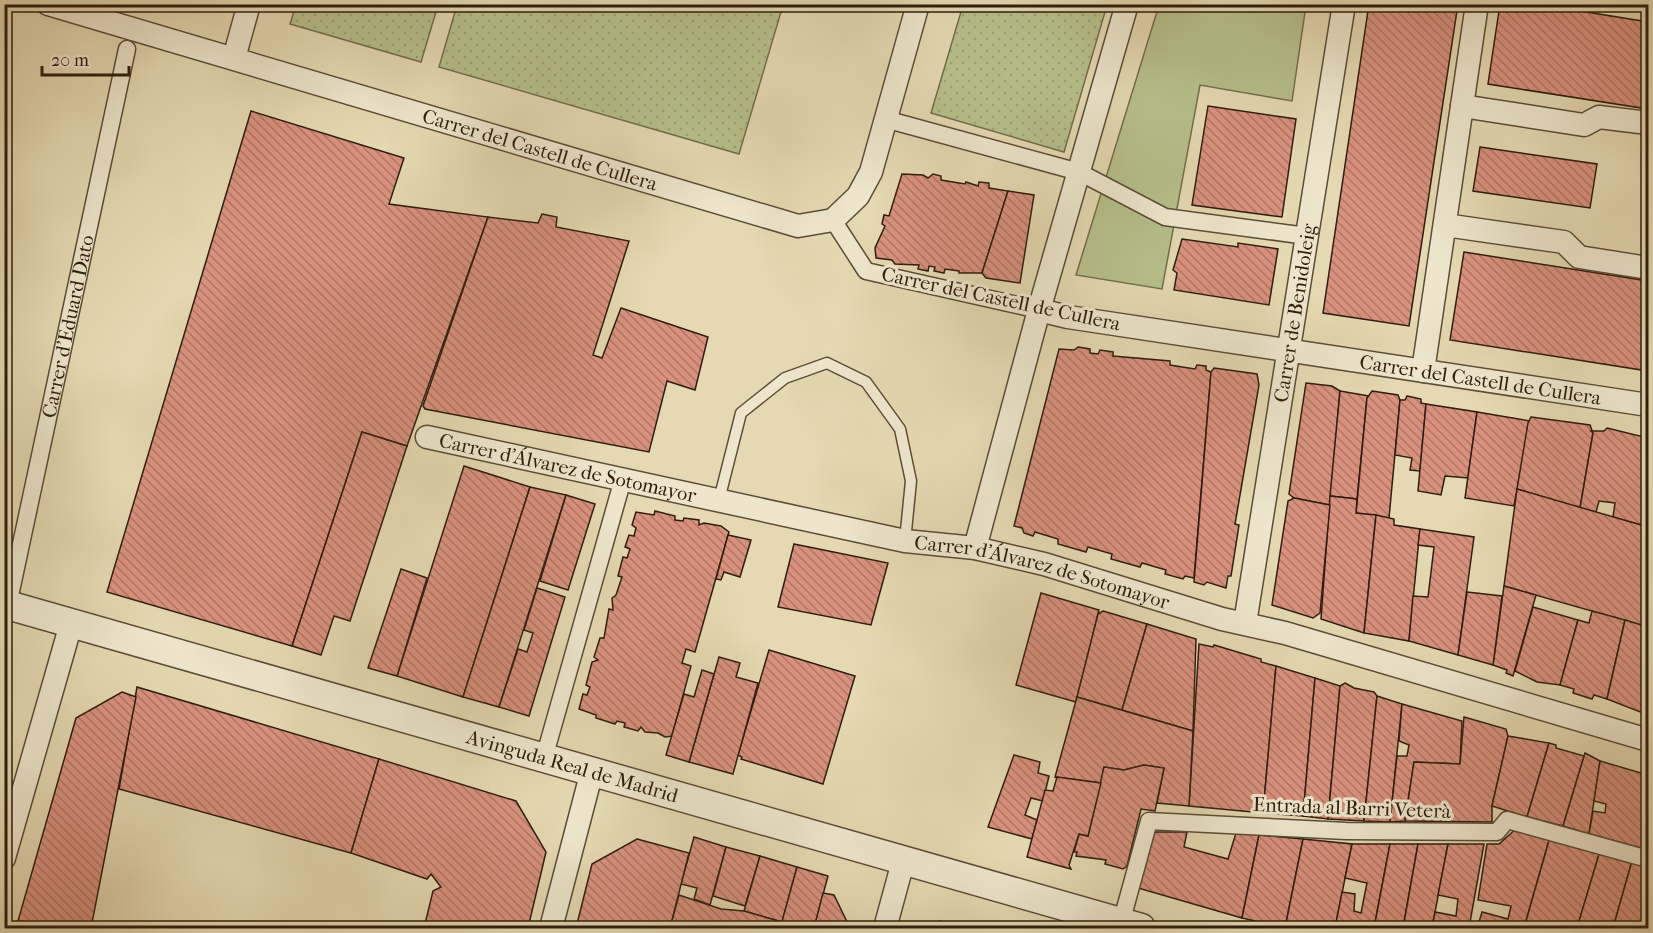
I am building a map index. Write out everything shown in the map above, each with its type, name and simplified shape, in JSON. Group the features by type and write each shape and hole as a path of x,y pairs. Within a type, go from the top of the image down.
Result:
{"street":[{"name":"Carrer del Castell de Cullera","path":"48,4 234,58 278,74 798,226 833,220 866,271 1068,317 1648,405"},
{"path":"234,58 249,4"},
{"path":"833,220 858,196 871,172 918,4"},
{"path":"975,548 1039,310 1127,4"},
{"name":"Carrer de Benidoleig","path":"1245,622 1344,4"},
{"path":"1424,371 1477,4"},
{"name":"Carrer d'Eduard Dato","path":"6,605 127,49"},
{"path":"1462,106 1584,125 1599,117 1648,123"},
{"path":"885,119 1078,172 1165,217 1307,236"},
{"path":"1445,225 1564,242 1579,257 1648,268"},
{"name":"Carrer d'Álvarez de Sotomayor","path":"428,437 905,541 975,548 1044,564 1222,618 1245,622 1648,740"},
{"path":"544,758 623,479"},
{"name":"Avinguda Real de Madrid","path":"6,605 1131,926"},
{"path":"4,858 71,624"},
{"path":"551,928 592,771"},
{"name":"Entrada al Barri Veterà","path":"1131,926 1149,821 1346,831 1497,832 1507,820 1648,859"},
{"path":"885,928 903,862"}],"lane":[{"path":"719,500 741,413 785,378 827,363 866,382 900,429 911,481 905,541"}],"green space":[{"path":"296,4 438,5 421,62 290,24"},
{"path":"457,4 783,5 739,154 439,67"},
{"path":"963,5 1107,5 1064,152 931,113"},
{"path":"1159,5 1306,5 1292,101 1200,85 1162,289 1076,275"}],"building":[{"path":"1369,4 1458,4 1409,326 1323,313"},
{"path":"1500,4 1537,4 1648,22 1648,109 1488,84"},
{"path":"1208,106 1296,119 1282,217 1192,205"},
{"path":"251,111 404,158 389,204 488,217 407,446 362,432 292,646 107,592"},
{"path":"1480,147 1597,164 1590,208 1473,191"},
{"path":"902,174 923,175 928,178 933,174 941,176 941,180 965,184 966,182 978,186 979,182 989,183 989,188 1008,191 982,273 959,273 959,271 945,269 944,273 934,271 935,267 929,266 928,271 918,269 919,265 895,264 892,260 876,258 875,248 885,226 882,224 884,215 889,216"},
{"path":"1008,191 1034,195 1020,283 986,278 982,273"},
{"path":"542,214 557,217 556,227 629,241 593,355 602,358 621,308 708,337 695,390 667,381 649,452 425,409 423,406 488,217 538,223"},
{"path":"1182,239 1238,247 1238,243 1278,249 1269,305 1174,290 1177,273 1173,270"},
{"path":"1464,252 1648,281 1648,371 1450,340"},
{"path":"1078,347 1090,349 1090,353 1098,354 1100,350 1113,352 1113,356 1170,361 1170,365 1195,369 1197,365 1206,366 1206,370 1211,372 1194,578 1185,576 1183,579 1165,574 1166,570 1142,563 1140,567 1111,559 1112,554 1088,547 1086,552 1058,544 1058,539 1035,532 1033,536 1024,533 1022,528 1014,526 1059,349 1074,350"},
{"path":"1214,368 1257,374 1259,385 1235,524 1239,525 1231,576 1228,576 1226,588 1207,582 1204,585 1194,582 1211,372"},
{"path":"1306,383 1332,386 1340,391 1330,505 1294,498 1289,494"},
{"path":"1340,391 1369,396 1357,499 1330,496"},
{"path":"1372,391 1398,395 1400,400 1389,518 1356,513 1367,398"},
{"path":"1407,396 1421,399 1421,403 1426,404 1420,471 1410,470 1412,458 1395,455 1400,400 1405,400"},
{"path":"1426,404 1477,412 1468,478 1445,476 1441,495 1418,491"},
{"path":"1477,412 1530,421 1514,506 1465,498"},
{"path":"1531,417 1590,425 1593,433 1580,508 1517,489"},
{"path":"1607,428 1648,438 1648,527 1613,517 1615,503 1599,501 1596,512 1580,508 1593,433 1591,431 1604,431"},
{"path":"362,432 407,446 350,621 334,616 321,655 292,646"},
{"path":"464,466 530,487 463,697 397,676"},
{"path":"530,487 566,495 499,707 463,697"},
{"path":"1517,489 1648,527 1648,627 1504,586"},
{"path":"566,495 595,504 568,590 540,581"},
{"path":"1330,496 1357,499 1356,513 1376,515 1364,633 1321,619"},
{"path":"1294,498 1330,505 1320,613 1313,618 1272,605 1288,501"},
{"path":"655,511 675,516 675,520 683,521 684,518 699,520 699,525 704,523 721,526 729,532 695,652 686,649 682,663 691,666 672,736 665,737 658,733 645,732 641,727 638,731 624,727 625,723 617,721 615,724 596,718 596,715 579,709 583,694 587,695 590,687 586,685 592,662 598,660 594,657 600,638 604,638 609,609 613,610 612,598 616,595 622,577 618,576 623,557 627,558 630,549 625,547 629,535 634,536 636,528 632,525 636,512 654,515"},
{"path":"1376,515 1394,519 1394,525 1420,529 1409,641 1364,633"},
{"path":"1420,529 1474,537 1458,655 1409,641 1413,596 1428,597 1434,547 1418,545"},
{"path":"728,535 751,540 740,577 724,572 721,580 716,579"},
{"path":"794,544 888,563 871,625 778,607"},
{"path":"401,569 427,578 397,676 368,668"},
{"path":"1504,586 1536,595 1513,676 1506,673 1507,670 1493,665"},
{"path":"537,588 565,597 529,716 499,707 518,649 527,652 533,633 524,630"},
{"path":"1467,592 1502,596 1493,665 1458,655"},
{"path":"1041,593 1099,610 1076,702 1016,685"},
{"path":"1533,607 1578,620 1560,685 1537,682 1515,671"},
{"path":"1103,611 1147,624 1122,710 1077,697 1098,614"},
{"path":"1592,611 1625,620 1607,699 1594,695 1592,699 1573,693 1574,689 1560,685 1578,620 1589,623"},
{"path":"1625,620 1648,627 1648,715 1607,699"},
{"path":"1147,624 1196,639 1193,731 1122,710"},
{"path":"1199,644 1213,647 1214,645 1261,659 1261,662 1276,666 1263,813 1189,806"},
{"path":"769,650 855,676 823,784 741,759 742,757 738,755"},
{"path":"719,657 740,663 736,677 758,683 733,774 689,762"},
{"path":"1276,666 1315,678 1303,816 1263,813"},
{"path":"702,670 714,674 689,762 666,755 684,694 694,697"},
{"path":"1315,678 1340,686 1328,819 1303,816"},
{"path":"1345,683 1354,688 1374,692 1377,696 1364,821 1328,819 1340,686"},
{"path":"137,687 379,759 351,853 119,789"},
{"path":"122,692 136,697 91,928 16,928 76,718"},
{"path":"1377,696 1402,704 1390,822 1364,821"},
{"path":"1077,697 1193,731 1189,806 1157,803 1164,768 1144,765 1124,770 1104,767 1101,783 1055,777"},
{"path":"1402,704 1462,721 1460,764 1414,762 1405,821 1390,822 1397,756 1407,756 1409,745 1399,741"},
{"path":"1464,717 1506,729 1508,736 1492,806 1492,822 1405,821 1414,762 1460,764"},
{"path":"1508,736 1549,743 1527,817 1492,806"},
{"path":"1549,743 1556,745 1556,748 1584,756 1563,826 1527,817"},
{"path":"1585,753 1600,761 1589,834 1563,826"},
{"path":"1014,755 1040,762 1038,773 1049,776 1043,801 1031,798 1025,815 1037,820 1032,839 988,827"},
{"path":"379,759 516,801 546,852 528,928 424,928 433,891 441,887 431,874 427,879 351,853"},
{"path":"1600,761 1648,775 1648,850 1589,834 1593,811 1605,813 1606,804 1594,801"},
{"path":"1144,765 1164,768 1155,811 1141,809 1127,866 1123,869 1105,864 1106,860 1076,856 1077,852 1074,852 1079,834 1088,836 1104,767 1124,770"},
{"path":"1057,777 1101,783 1088,836 1079,834 1069,865 1071,869 1027,857 1045,790 1053,791"},
{"path":"1517,828 1550,837 1524,928 1473,928 1474,922 1479,922 1482,912 1508,919 1511,906 1478,900 1487,844 1499,844"},
{"path":"1150,832 1187,832 1184,847 1228,859 1236,833 1259,835 1242,918 1138,888"},
{"path":"1259,835 1303,839 1285,928 1242,918"},
{"path":"694,837 726,847 710,905 694,899 697,888 681,884"},
{"path":"1550,837 1600,851 1577,928 1524,928"},
{"path":"637,839 689,853 670,928 576,928 592,864"},
{"path":"1303,839 1352,844 1335,928 1285,928"},
{"path":"1352,844 1390,844 1374,928 1335,928 1342,892 1355,894 1354,911 1361,913 1367,883 1345,878"},
{"path":"1390,844 1418,844 1403,928 1374,928"},
{"path":"1418,844 1448,844 1432,928 1403,928"},
{"path":"1448,844 1484,844 1469,928 1432,928 1435,912 1456,916 1458,899 1438,895"},
{"path":"726,847 760,856 745,906 713,896"},
{"path":"1600,851 1632,861 1613,928 1577,928"},
{"path":"760,856 797,867 782,922 744,911"},
{"path":"1632,861 1648,865 1648,928 1613,928"},
{"path":"797,867 828,876 814,928 781,925"},
{"path":"823,893 834,895 850,928 814,928"},
{"path":"679,895 721,909 744,911 782,922 780,928 670,928"},
{"path":"939,921 964,928 928,928"}]}
